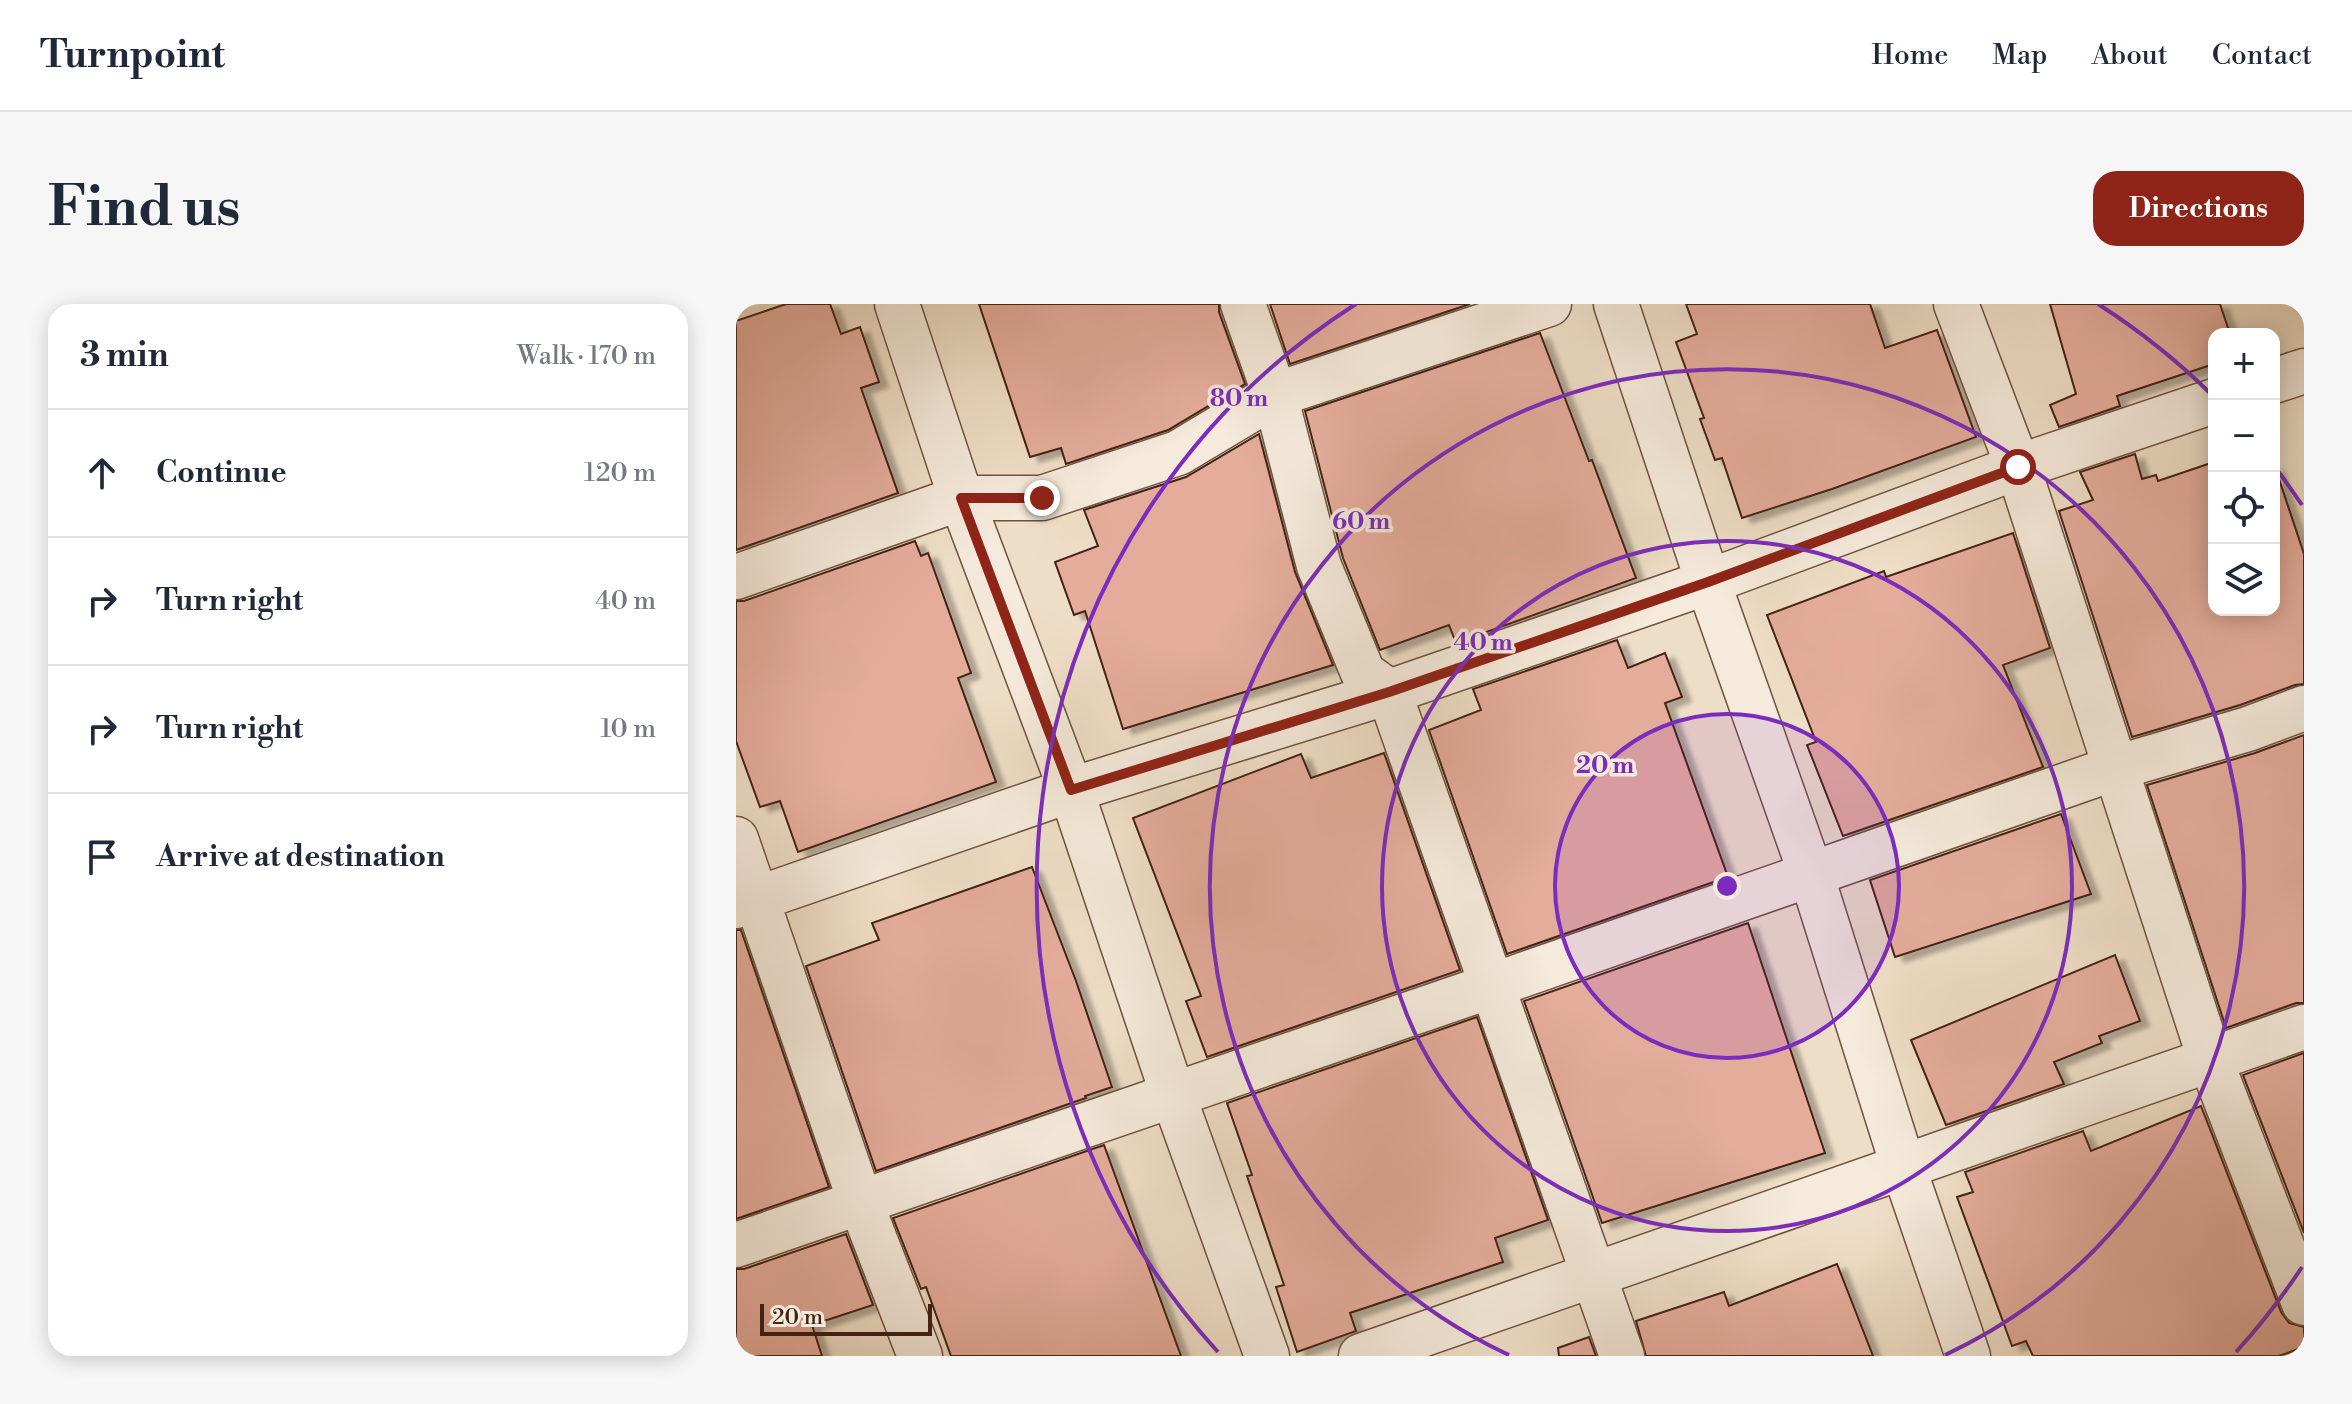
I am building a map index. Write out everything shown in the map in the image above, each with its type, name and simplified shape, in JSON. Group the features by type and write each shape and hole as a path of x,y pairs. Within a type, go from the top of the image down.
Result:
{"street":[{"path":"897,304 961,498 1071,790 1173,1095 1267,1356"},
{"path":"1243,304 1275,395 1319,566 1363,673 1389,692 1622,1356"},
{"path":"736,577 961,498 1042,498 1178,453 1275,395 1549,304"},
{"path":"1616,304 1708,582 1811,874 1903,1166 1968,1356"},
{"path":"1956,304 2018,467 2210,1059 2304,1303"},
{"path":"2280,379 2304,371"},
{"path":"747,902 1071,790 1389,692 1708,582 2018,467 2208,403"},
{"path":"736,1245 2115,768 2248,729 2304,708"},
{"path":"736,839 747,902 920,1356"},
{"path":"1361,1356 2304,1027"}],"building":[{"path":"786,304 830,304 841,334 860,327 879,382 861,388 898,493 736,550 736,321"},
{"path":"979,304 1219,304 1219,312 1245,384 1168,430 1066,464 1061,448 1030,457"},
{"path":"1270,304 1470,304 1290,364"},
{"path":"1686,304 1870,304 1885,348 1937,330 1976,437 1742,518 1722,458 1715,460 1700,419 1704,418 1676,342 1697,334"},
{"path":"2050,304 2220,304 2228,328 2208,328 2208,366 2117,396 2120,406 2059,427 2050,405 2076,394"},
{"path":"1540,333 1636,578 1456,643 1449,625 1380,650 1343,558 1305,411"},
{"path":"1259,434 1295,572 1333,665 1123,729 1085,611 1074,615 1055,562 1098,546 1084,510 1186,477"},
{"path":"2135,454 2142,479 2156,475 2158,481 2208,464 2208,616 2280,616 2280,482 2304,554 2304,684 2132,737 2059,511 2093,500 2080,472"},
{"path":"2013,533 2050,648 2003,665 2043,767 1843,836 1807,745 1816,742 1767,615 1884,571 1886,577"},
{"path":"915,541 921,556 928,553 971,673 958,678 996,782 798,852 780,801 760,807 736,741 736,601 744,601"},
{"path":"1617,640 1628,668 1665,653 1682,697 1665,703 1728,877 1507,954 1429,730 1481,710 1473,689"},
{"path":"2304,735 2304,1003 2296,1003 2226,1028 2147,785"},
{"path":"1384,753 1460,970 1207,1057 1186,1001 1201,996 1133,818 1301,754 1311,778"},
{"path":"2061,814 2091,894 1895,957 1870,880"},
{"path":"1032,867 1112,1087 876,1171 806,966 879,940 872,923"},
{"path":"1748,923 1825,1153 1602,1223 1524,1001"},
{"path":"736,930 741,930 829,1187 736,1219"},
{"path":"2115,955 2140,1021 2099,1036 2102,1043 2054,1062 2064,1084 1946,1125 1911,1040"},
{"path":"1477,1017 1548,1220 1495,1238 1503,1262 1350,1313 1356,1331 1297,1352 1276,1287 1284,1285 1247,1176 1252,1175 1227,1103"},
{"path":"2304,1053 2304,1233 2243,1075"},
{"path":"2201,1106 2281,1312 2289,1323 2304,1327 2304,1347 2279,1356 2033,1356 2026,1341 2012,1346 1957,1197 1973,1192 1965,1172 2083,1131 2091,1151"},
{"path":"1104,1145 1181,1356 951,1356 926,1287 921,1289 893,1218"},
{"path":"846,1234 873,1305 812,1325 822,1356 736,1356 736,1269 744,1269"},
{"path":"1837,1264 1873,1356 1646,1356 1636,1321 1724,1292 1729,1306"},
{"path":"1589,1337 1596,1356 1559,1356 1558,1348"}],"route":[{"path":"1042,498 961,498 1071,790 1389,692 1708,582 2018,467"}]}
